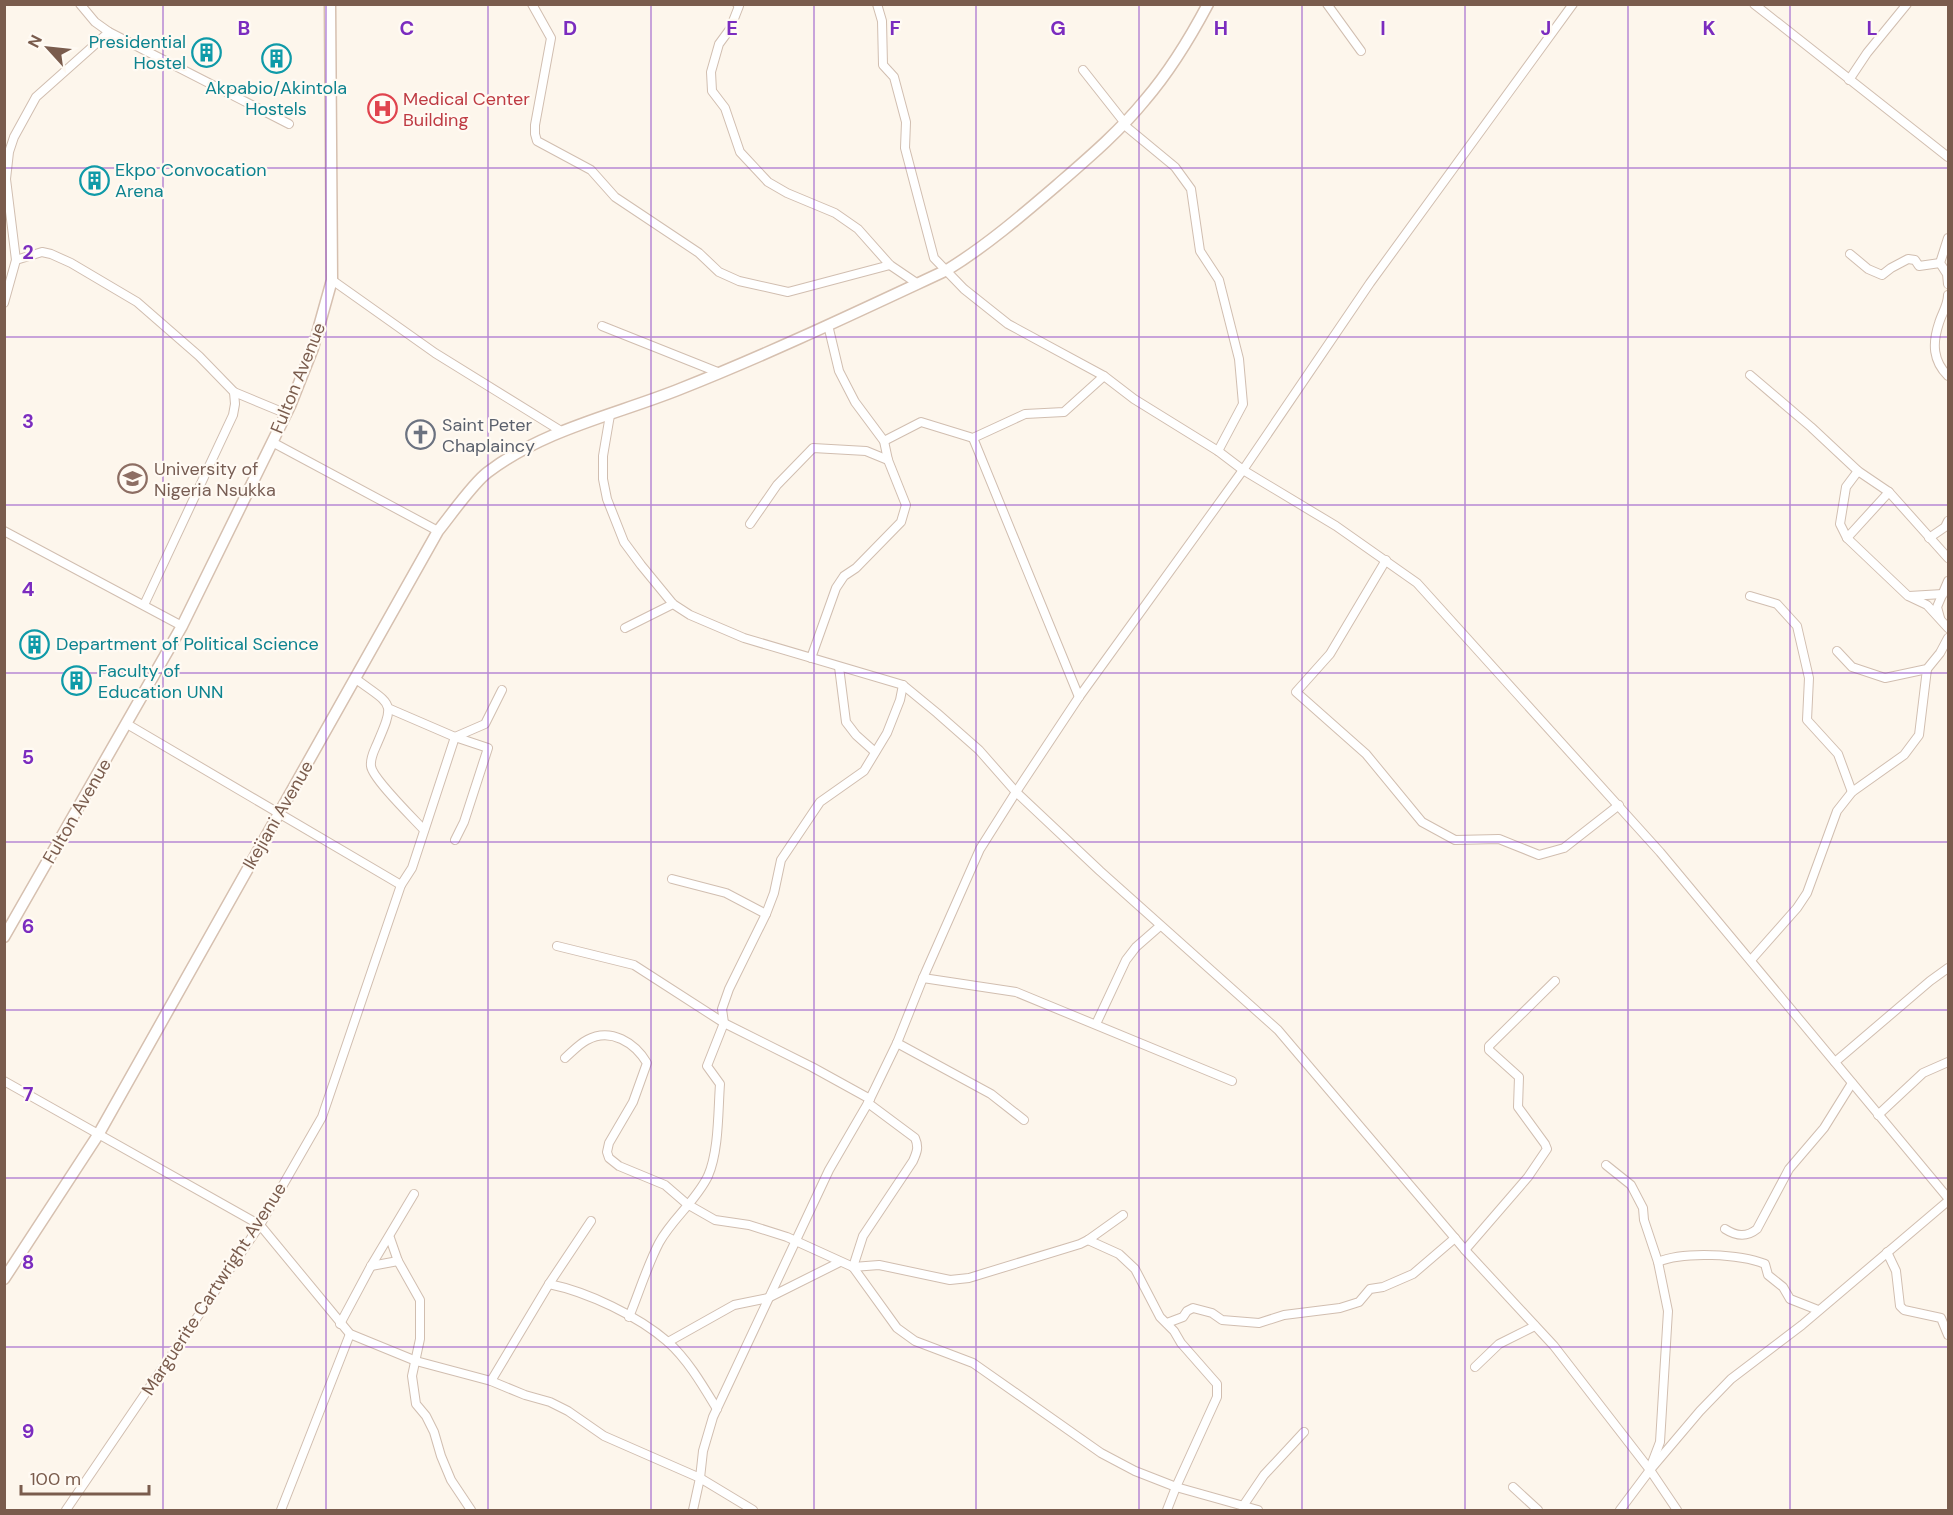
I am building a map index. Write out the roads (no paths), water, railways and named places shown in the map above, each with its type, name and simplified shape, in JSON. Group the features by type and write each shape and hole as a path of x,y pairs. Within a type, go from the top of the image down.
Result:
{"street":[{"path":"80,4 95,22 108,32 289,124"},
{"name":"Fulton Avenue","path":"4,937 183,626 287,414 314,348 332,280 330,4"},
{"path":"532,4 551,38 535,125 537,141 591,170 615,197 699,253 718,272 739,281 788,292 890,265"},
{"path":"737,4 740,6 730,29 719,44 711,72 712,91 725,108 740,152 768,182 787,193 835,213 858,229 890,265 918,284"},
{"path":"877,4 882,21 883,65 894,78 906,122 905,148 934,258 964,289 1008,324 1104,376 1129,395 1244,470 1336,526 1417,583 1619,805 1751,960 1948,1199 1818,1310 1731,1379 1700,1411 1650,1470 1620,1510"},
{"name":"Ikejiani Avenue","path":"4,1279 98,1135 438,531 486,474 517,452 561,431 720,373 918,284 969,257 1037,202 1123,124 1145,100 1188,41 1208,4"},
{"path":"1327,4 1360,51"},
{"path":"693,1510 703,1451 717,1409 829,1170 869,1101 897,1043 980,849 1079,697 1244,470 1370,283 1573,4"},
{"path":"1754,4 1948,157"},
{"path":"1849,80 1867,53 1907,4"},
{"path":"4,303 16,260 6,179 9,152 14,137 36,97 108,32"},
{"path":"1083,70 1124,122 1123,124 1175,166 1191,189 1200,251 1219,280 1239,359 1243,404 1218,451"},
{"path":"1940,263 1948,238"},
{"path":"16,260 42,252 51,254 95,276 137,302 199,356 234,392 287,414"},
{"path":"1850,254 1868,269 1882,275 1908,258 1915,260 1919,266 1940,263"},
{"path":"1940,263 1947,274 1948,284"},
{"path":"332,280 435,353 561,431"},
{"path":"1948,295 1946,308 1938,324 1935,343 1939,367 1948,376"},
{"path":"812,658 836,588 844,576 856,568 901,522 906,505 888,460 884,441 855,402 839,371 828,325"},
{"path":"602,326 720,373"},
{"path":"1750,375 1812,427 1858,471 1889,492 1948,558"},
{"path":"884,441 921,422 973,438 1025,414 1064,412 1104,376"},
{"path":"144,605 233,415 234,392"},
{"path":"610,415 603,456 603,479 607,500 624,542 640,565 674,604 690,615 744,638 903,685 979,750 1016,792 1160,926 1278,1030 1465,1250 1554,1346 1650,1470 1677,1510"},
{"path":"973,438 1079,697"},
{"path":"272,442 438,531"},
{"path":"750,524 777,486 813,448 866,451 888,460"},
{"path":"1858,471 1846,488 1840,524 1847,538 1908,596 1928,605 1947,626"},
{"path":"1847,538 1889,492"},
{"path":"1929,538 1945,527 1948,521"},
{"path":"4,531 183,626"},
{"path":"1386,560 1330,654 1296,692 1366,754 1422,822 1455,840 1499,839 1539,855 1564,848 1619,805"},
{"path":"1947,626 1939,615 1937,607 1948,581"},
{"path":"1908,596 1943,594"},
{"path":"1750,596 1777,604 1797,626 1809,678 1807,720 1838,753 1852,792"},
{"path":"625,628 674,604"},
{"path":"1751,960 1797,908 1807,893 1837,811 1852,792 1904,755 1919,735 1927,669 1948,638"},
{"path":"1837,651 1852,668 1885,678 1927,669"},
{"path":"838,667 846,722 856,735 875,752"},
{"path":"356,679 387,702 390,709 371,758 370,765 373,773 424,830"},
{"path":"629,1317 659,1243 687,1204 699,1192 709,1174 716,1141 720,1084 707,1066 724,1023 722,1009 729,988 766,914 774,893 781,860 820,802 864,771 887,733 900,700 903,685"},
{"path":"455,737 485,723 502,690"},
{"path":"390,709 455,737 488,748 464,822 455,840"},
{"path":"127,724 401,885"},
{"name":"Marguerite Cartwright Avenue","path":"66,1510 260,1226 322,1118 401,885 412,868 455,737"},
{"path":"672,879 726,893 766,914"},
{"path":"1096,1024 1126,960 1136,947 1160,926"},
{"path":"557,946 634,965 724,1023 812,1067 869,1101 915,1138 918,1150 913,1161 863,1236 853,1267"},
{"path":"1835,1062 1948,968"},
{"path":"923,978 1016,992 1232,1081"},
{"path":"1465,1250 1528,1177 1546,1149 1545,1144 1518,1107 1519,1077 1489,1050 1489,1046 1555,981"},
{"path":"565,1058 588,1039 605,1035 626,1040 641,1053 647,1063 641,1084 625,1118 609,1143 607,1152 609,1158 630,1172 665,1185 687,1204 715,1220 749,1225 796,1242 853,1267 879,1265 950,1280 969,1278 1088,1240 1123,1215"},
{"path":"897,1043 991,1094 1024,1120"},
{"path":"1878,1114 1923,1073 1948,1062"},
{"path":"4,1081 260,1226 350,1334 416,1362 491,1380 568,1411 604,1436 700,1478 753,1510"},
{"path":"1725,1229 1734,1235 1750,1235 1757,1229 1789,1169 1824,1128 1852,1083"},
{"path":"1606,1165 1631,1185 1643,1208 1644,1220 1658,1262 1668,1311 1660,1442 1650,1470"},
{"path":"340,1324 414,1194"},
{"path":"491,1380 549,1284 591,1221"},
{"path":"390,1238 398,1261 420,1300 420,1339 412,1376 416,1404 426,1416 434,1432 451,1480 471,1510"},
{"path":"1167,1323 1183,1317 1193,1308 1212,1313 1222,1320 1259,1323 1284,1315 1340,1308 1359,1302 1370,1289 1383,1287 1413,1274 1455,1238"},
{"path":"1088,1240 1119,1254 1135,1269 1160,1317 1217,1384 1217,1397 1167,1510"},
{"path":"1887,1252 1896,1271 1900,1306 1904,1310 1941,1318 1948,1335"},
{"path":"1658,1262 1682,1255 1756,1260 1765,1264 1768,1275 1783,1287 1790,1299 1818,1310"},
{"path":"371,1266 398,1261"},
{"path":"668,1342 734,1305 768,1298 840,1263"},
{"path":"853,1267 897,1328 915,1341 973,1363 1101,1453 1135,1471 1176,1487 1258,1510"},
{"path":"549,1284 571,1288 589,1295 645,1325 668,1342 688,1365 717,1409"},
{"path":"1475,1367 1499,1344 1535,1326"},
{"path":"281,1510 350,1334"},
{"path":"1244,1506 1264,1475 1304,1432"},
{"path":"1513,1487 1538,1510"}],"place":[{"name":"Presidential Hostel","path":"207,52"},
{"name":"Akpabio/Akintola Hostels","path":"276,59"},
{"name":"Medical Center Building","path":"382,109"},
{"name":"Ekpo Convocation Arena","path":"94,180"},
{"name":"Saint Peter Chaplaincy","path":"421,435"},
{"name":"University of Nigeria Nsukka","path":"133,479"},
{"name":"Department of Political Science","path":"35,644"},
{"name":"Faculty of Education UNN","path":"77,681"}]}
